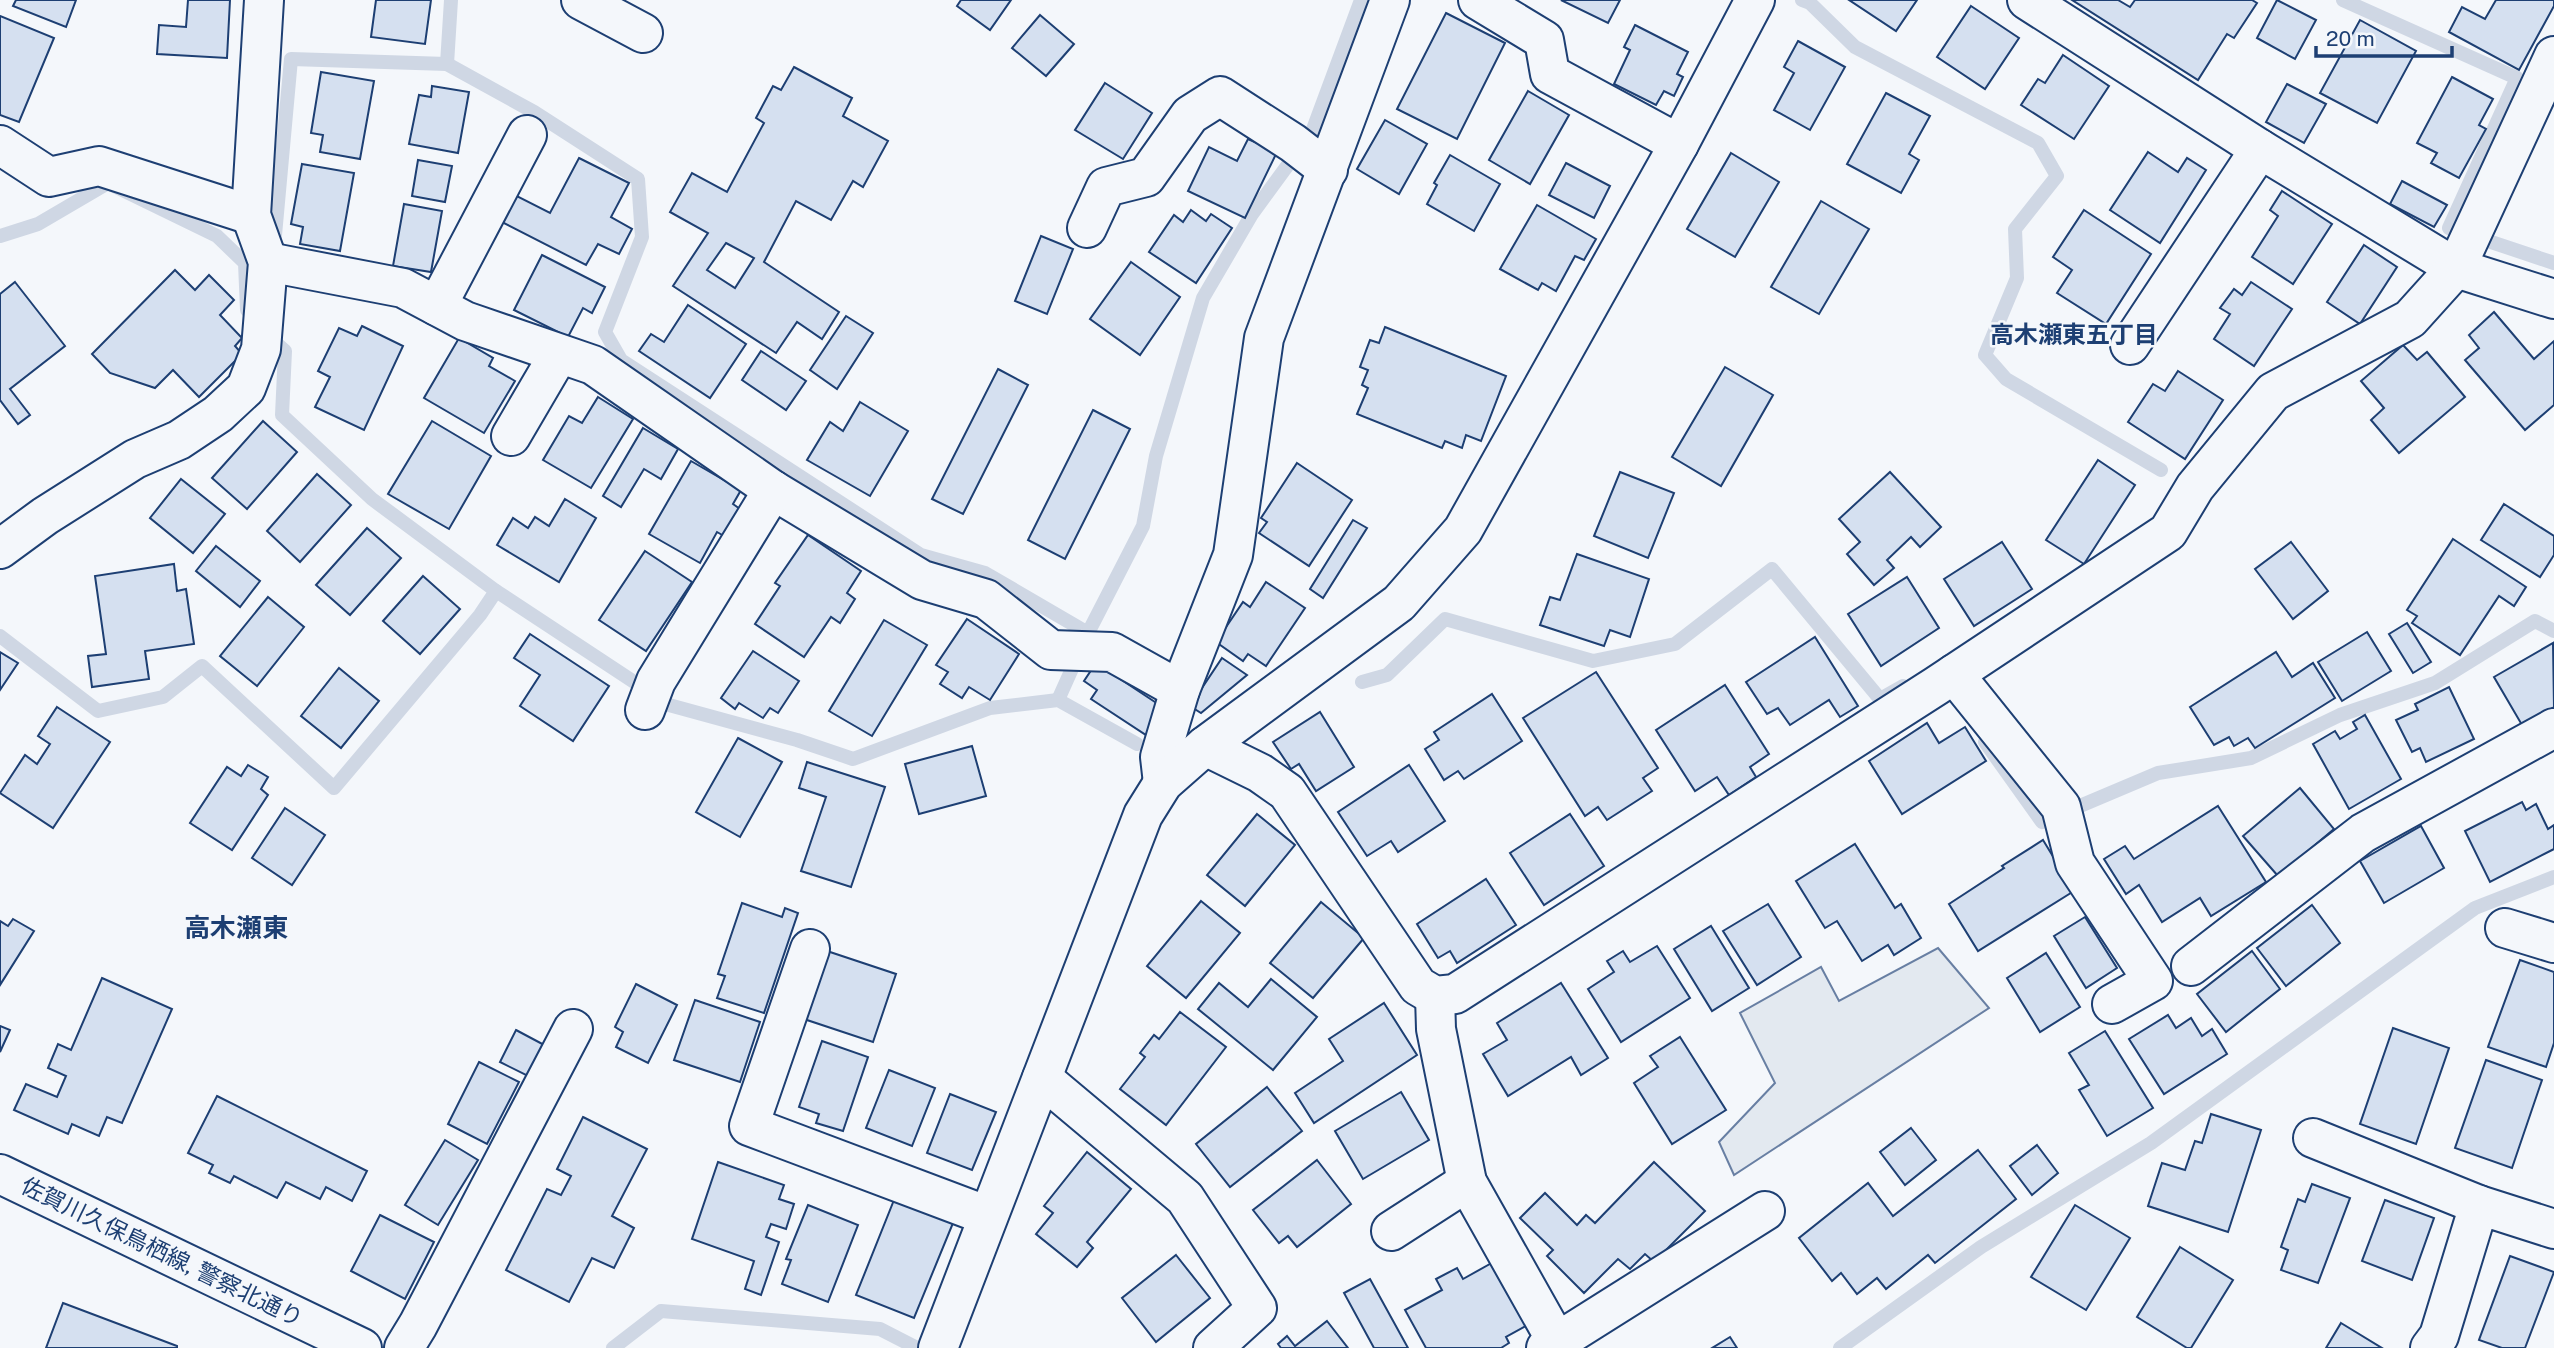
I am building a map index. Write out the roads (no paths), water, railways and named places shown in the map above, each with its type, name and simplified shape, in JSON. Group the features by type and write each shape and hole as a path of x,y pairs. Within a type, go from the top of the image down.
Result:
{"street":[{"path":"0,549 112,473 135,459 179,440 218,414 246,388 262,335 268,262 251,215 264,0"},
{"path":"581,0 643,33"},
{"path":"1163,783 1160,757 1180,690 1233,555 1264,338 1312,157 1390,0"},
{"path":"1478,0 1544,40 1550,75 1679,144"},
{"path":"939,1344 1143,815 1163,783 1205,746 1399,603 1463,530 1679,144 1755,0"},
{"path":"2027,0 2260,149 2466,247 2554,299"},
{"path":"1205,746 1260,773 1287,792 1418,986 1435,996 1455,994 1945,680 2168,532 2195,487 2273,392 2410,319 2466,247 2554,56"},
{"path":"1087,228 1106,187 1146,177 1189,116 1220,96 1312,157"},
{"path":"437,306 527,135"},
{"path":"0,145 49,177 99,166 251,215"},
{"path":"2130,345 2260,149"},
{"path":"268,262 403,288 465,321 593,365 773,490 922,580 986,599 1051,650 1112,652 1180,690"},
{"path":"511,436 559,354"},
{"path":"651,696 773,490"},
{"path":"1945,680 2063,816 2075,863 2153,981 2112,1004"},
{"path":"2192,966 2363,833 2554,728"},
{"path":"2505,928 2554,943"},
{"path":"810,949 749,1126 988,1216"},
{"path":"1435,996 1436,1029 1467,1182 1551,1345 1765,1211"},
{"path":"404,1348 573,1029"},
{"path":"1042,1078 1185,1198 1269,1307 1213,1348"},
{"path":"2313,1138 2479,1205 2554,1229"},
{"name":"佐賀川久保鳥栖線, 警察北通り","path":"0,1174 362,1348"},
{"path":"1391,1231 1467,1182"},
{"path":"2430,1348 2439,1336 2479,1205"}],"waterway":[{"path":"447,64 451,0"},
{"path":"1058,700 1088,633 1143,526 1156,456 1203,298 1252,214 1312,132 1361,0"},
{"path":"1802,0 1810,3 1855,47 2038,143 2057,176 2015,229 2017,278 1985,355 2006,379 2161,470"},
{"path":"2343,0 2517,78 2449,228 2554,263"},
{"path":"275,235 291,59 447,64 534,112 638,179 642,237 605,332 621,360 921,555 985,573 1088,633"},
{"path":"0,236 38,224 108,183 217,236 245,263 247,310"},
{"path":"267,335 285,351 282,415 372,499 496,591 669,705 797,740 853,759 990,708 1058,700 1137,744"},
{"path":"1362,682 1387,675 1445,619 1593,661 1675,644 1772,569 1880,699 1903,686"},
{"path":"0,636 98,711 163,697 202,666 334,788 480,615 496,591"},
{"path":"1985,742 2042,822 2158,773 2251,758 2340,715 2435,683 2535,621 2554,631"},
{"path":"1840,1348 1981,1247 2151,1143 2475,908 2554,877"},
{"path":"613,1348 661,1311 880,1329 917,1348"}],"district":[{"name":"高木瀬東五丁目","path":"2074,335"},
{"name":"高木瀬東","path":"236,928"}]}
